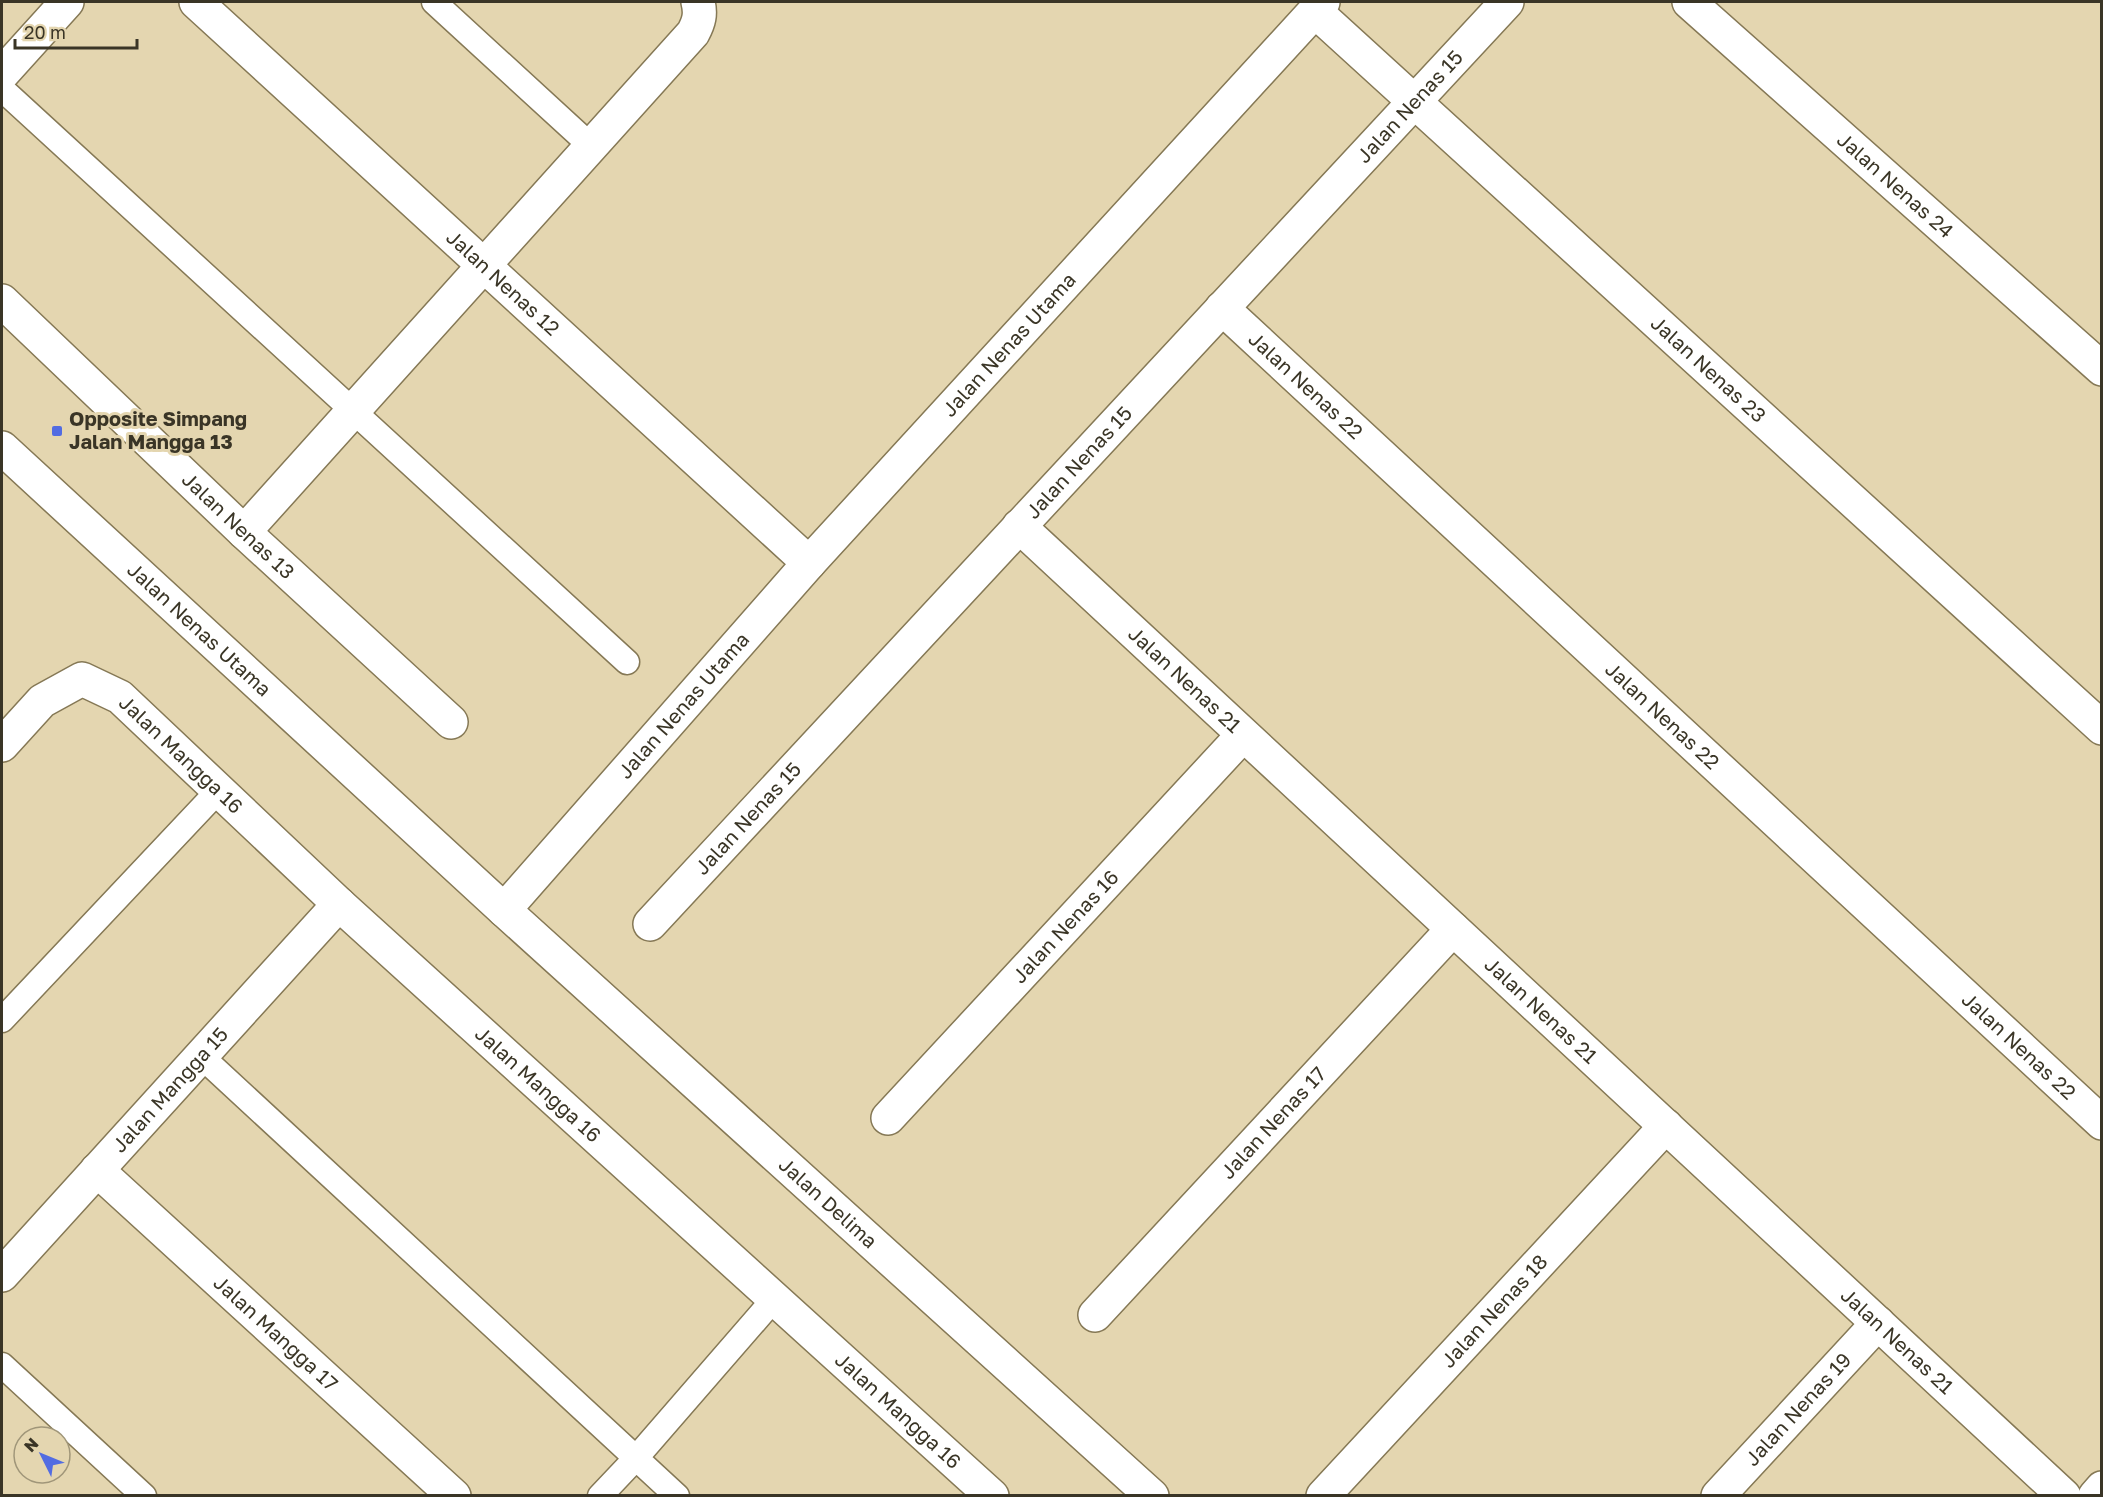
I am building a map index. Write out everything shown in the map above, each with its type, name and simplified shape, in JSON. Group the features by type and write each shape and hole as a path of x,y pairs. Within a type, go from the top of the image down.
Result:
{"street":[{"path":"2,74 68,2"},
{"name":"Jalan Nenas 12","path":"196,2 809,563"},
{"path":"244,532 693,33 700,12 698,2"},
{"name":"Jalan Nenas 15","path":"650,924 1507,2"},
{"name":"Jalan Nenas 24","path":"1689,2 2102,369"},
{"name":"Jalan Nenas 23","path":"1319,6 1413,101 2102,728"},
{"name":"Jalan Nenas Utama","path":"2,448 504,910 809,563 1319,6"},
{"name":"Jalan Nenas 13","path":"2,301 244,532 451,722"},
{"name":"Jalan Nenas 22","path":"1222,308 2102,1124"},
{"name":"Jalan Nenas 21","path":"1019,526 2064,1496"},
{"name":"Jalan Mangga 16","path":"2,745 42,701 82,679 120,697 339,904 992,1496"},
{"name":"Jalan Nenas 16","path":"888,1118 1244,735"},
{"name":"Jalan Mangga 15","path":"2,1275 339,904"},
{"name":"Jalan Delima","path":"504,910 1152,1496"},
{"name":"Jalan Nenas 17","path":"1095,1315 1453,929"},
{"name":"Jalan Nenas 18","path":"1323,1496 1666,1126"},
{"name":"Jalan Mangga 17","path":"97,1170 454,1496"},
{"name":"Jalan Nenas 19","path":"1718,1496 1878,1323"},
{"path":"2095,1496 2102,1488"}],"lane":[{"path":"434,2 591,146"},
{"path":"2,88 627,662"},
{"path":"2,1020 218,791"},
{"path":"201,1056 677,1496"},
{"path":"600,1496 636,1458 774,1299"},
{"path":"2,1365 144,1496"}],"place":[{"name":"Opposite Simpang Jalan Mangga 13","path":"57,431"}]}
